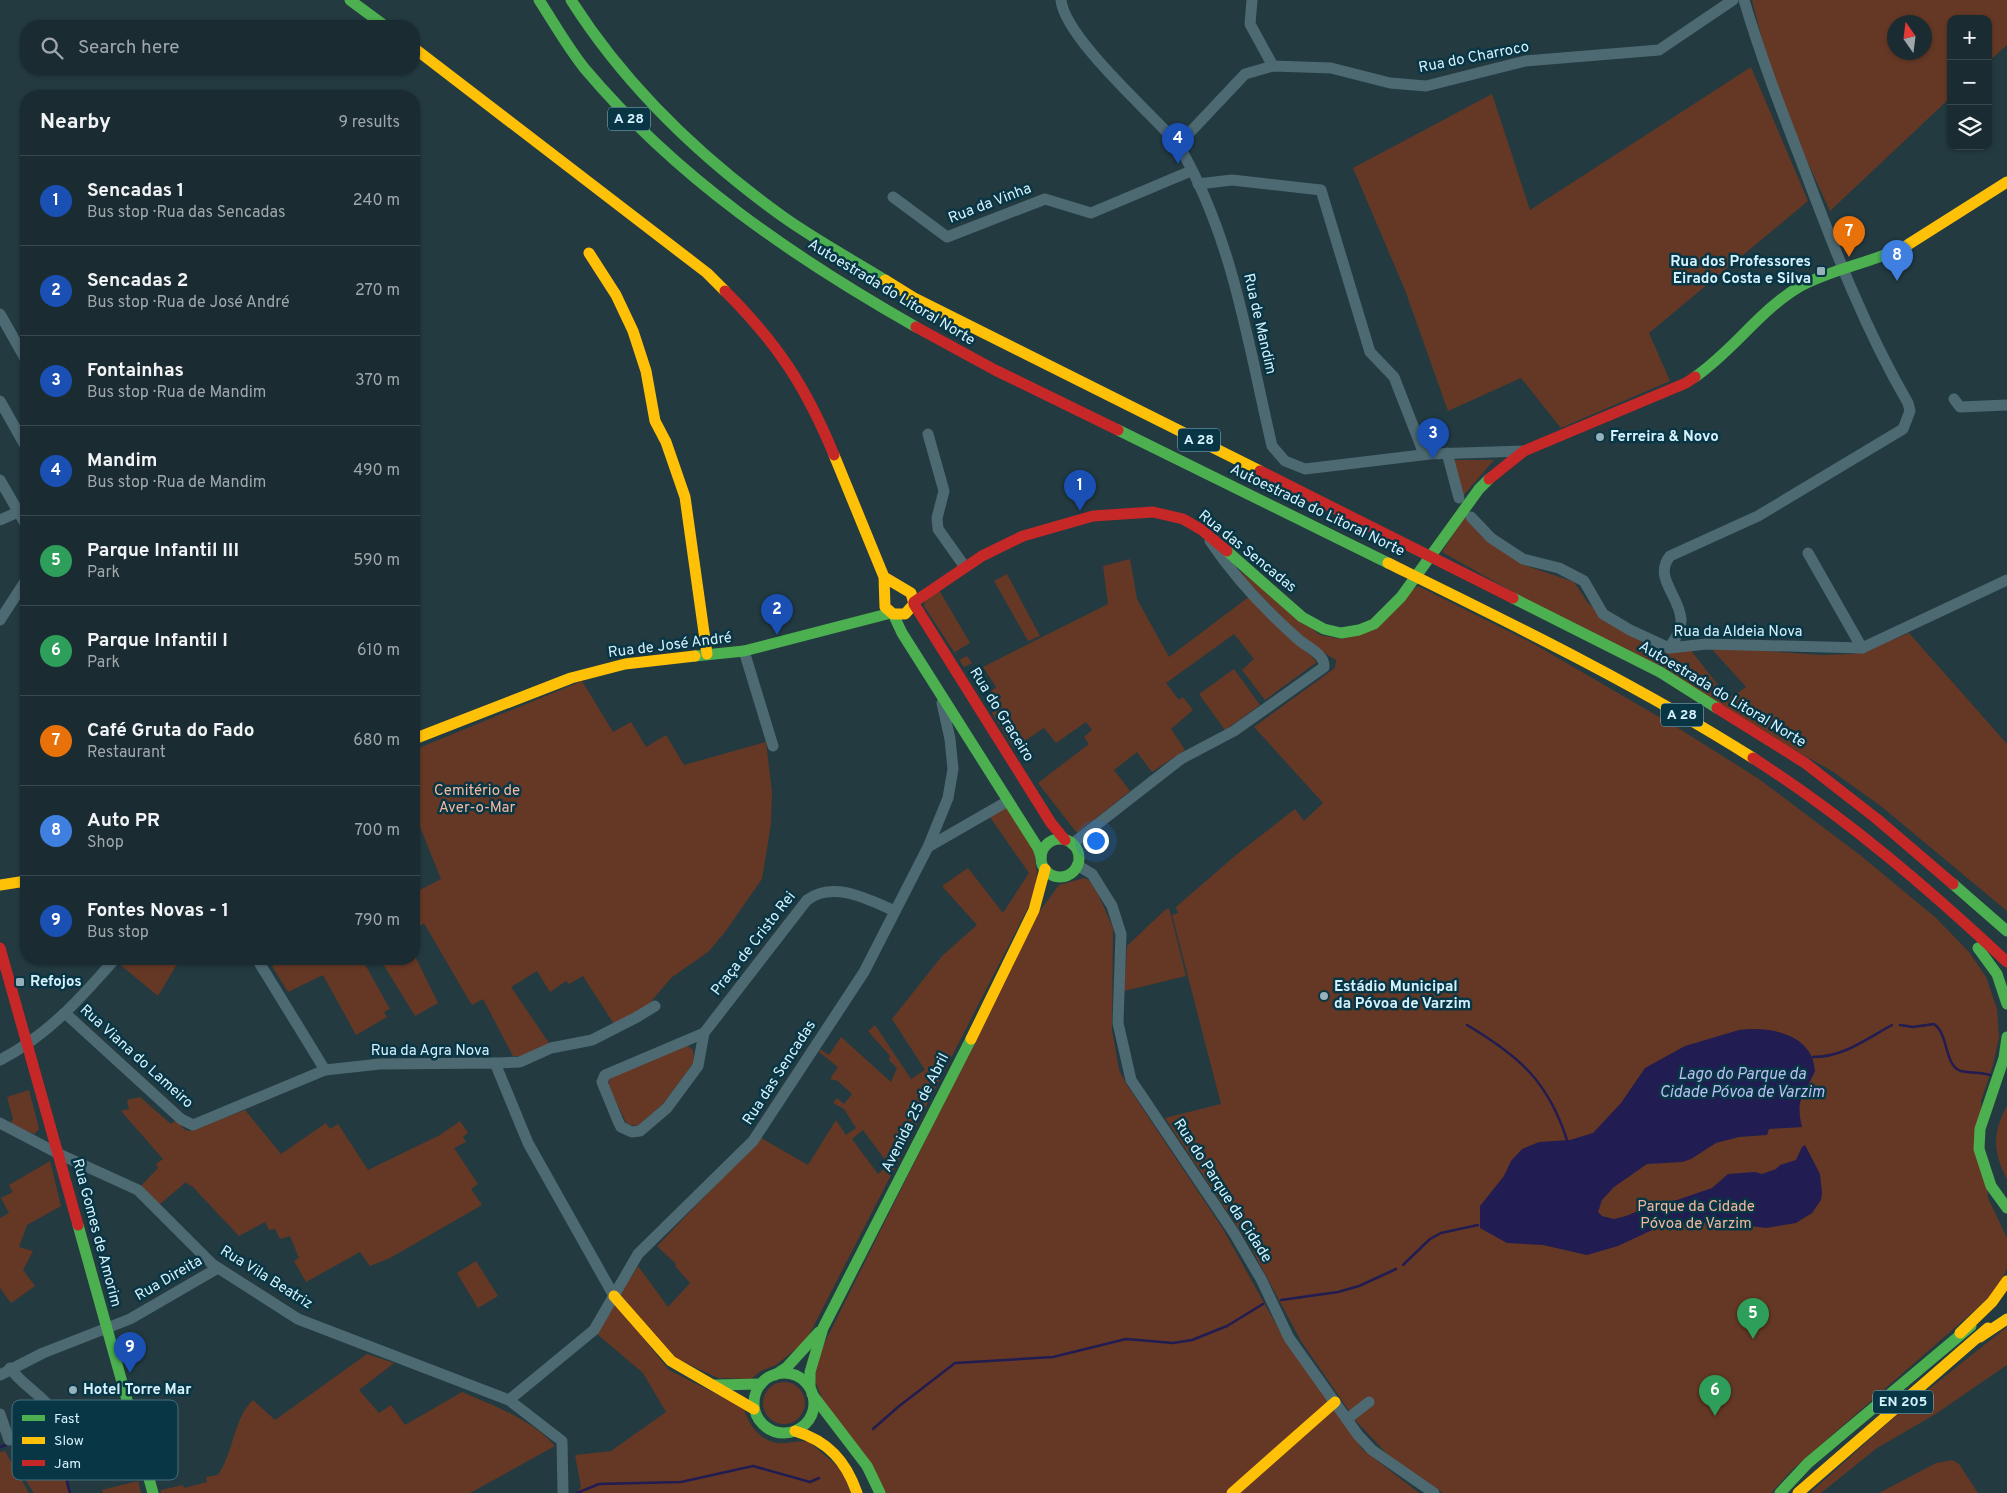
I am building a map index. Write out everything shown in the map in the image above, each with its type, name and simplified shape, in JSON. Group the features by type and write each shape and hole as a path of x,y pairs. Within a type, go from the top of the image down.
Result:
{"main road":[{"path":"350,0 377,20"},
{"name":"Autoestrada do Litoral Norte","path":"539,0 584,68 628,118 675,165 778,243 909,324 995,370 1583,659 1656,699 1778,774 1861,834 1964,922 2007,962"},
{"name":"Autoestrada do Litoral Norte","path":"571,0 588,27 644,96 704,155 782,216 914,298 1660,672 1805,763 1877,819 2002,923 2007,930"},
{"path":"420,52 517,125 707,273 752,318 784,358 808,394 826,432 884,577 886,609 1038,848 1045,869 1053,876 1064,876"},
{"path":"1524,451 1686,383 1705,372 1776,303 1801,287 1842,269 1868,262 1912,242 2007,182"},
{"path":"589,253 616,295 633,331 646,371 655,421 666,442 685,497 707,654"},
{"name":"Rua das Sencadas","path":"917,601 994,548 1022,536 1102,515 1161,513 1182,519 1202,530 1302,617 1324,629 1342,632 1368,628 1385,615 1400,597 1479,489 1500,468 1524,451"},
{"path":"884,577 906,587 917,601 906,614 886,609"},
{"path":"886,609 890,588 898,585"},
{"name":"Rua do Graceiro","path":"917,601 938,642 1051,823 1069,842"},
{"name":"Rua de José André","path":"420,737 570,678 625,664 744,651 886,609"},
{"path":"916,657 932,658 937,652 938,642"},
{"path":"1041,856 1049,842 1069,842 1078,854 1077,865"},
{"name":"Avenida 25 de Abril","path":"1034,910 1064,876 1074,870 1077,865"},
{"name":"Avenida 25 de Abril","path":"795,1431 809,1420 814,1403 810,1372 823,1328 1008,966 1034,910 1045,869"},
{"path":"0,885 20,883"},
{"path":"1964,922 1972,940 1991,962 2004,988 2007,1004"},
{"name":"Rua Gomes de Amorim","path":"0,948 127,1400"},
{"path":"2005,1200 1991,1186 1979,1149 1980,1129 2004,1058 2007,1037"},
{"path":"2000,1108 1989,1133 1991,1162 2005,1200 2007,1219"},
{"path":"1960,1333 1979,1312 2002,1293 2007,1281"},
{"path":"614,1296 671,1361 754,1409"},
{"name":"EN 205","path":"1780,1493 1808,1463 1960,1333 1984,1317 2007,1298"},
{"name":"EN 205","path":"1798,1493 1817,1474 1980,1338 2007,1310"},
{"path":"1980,1338 2007,1319"},
{"name":"Avenida 25 de Abril","path":"761,1384 787,1367 823,1328"},
{"path":"775,1375 783,1374 798,1377 811,1391 820,1409 860,1454 871,1471 880,1493"},
{"path":"714,1385 761,1384 754,1400 757,1418 772,1431 779,1433 795,1431 822,1442 836,1453 846,1466 856,1493"},
{"path":"1232,1493 1335,1402"},
{"name":"Rua Gomes de Amorim","path":"149,1480 153,1493"}],"street":[{"name":"Rua de Mandim","path":"1061,0 1062,9 1079,38 1178,145 1217,223 1231,264 1272,446 1285,462 1306,469 1424,454 1524,451"},
{"path":"1252,0 1250,24 1273,66"},
{"name":"Rua do Charroco","path":"1178,145 1245,74 1273,66 1331,68 1390,83 1426,86 1525,61 1659,50 1733,0"},
{"path":"1669,648 1679,633 1681,620 1663,573 1664,564 1670,556 1758,516 1903,429 1910,411 1908,403 1883,360 1842,269 1757,44 1744,0"},
{"name":"Rua da Vinha","path":"893,197 947,237 1045,199 1091,213 1191,171"},
{"path":"1198,184 1232,180 1321,190 1370,352 1394,377 1424,454"},
{"path":"0,314 20,349"},
{"path":"1954,399 1960,407 2007,405"},
{"path":"0,400 20,436"},
{"path":"928,434 944,491 937,518 938,529 965,567"},
{"path":"1447,453 1459,498"},
{"path":"0,480 20,515"},
{"path":"0,520 18,512"},
{"name":"Rua da Aldeia Nova","path":"1472,517 1491,538 1523,559 1559,568 1584,581 1604,614 1630,630 1669,648 1707,644 1862,648 2007,580"},
{"path":"1069,842 1181,759 1234,731 1324,667 1321,657 1298,639 1235,577 1202,530"},
{"path":"1808,553 1862,648"},
{"path":"0,620 20,589"},
{"path":"744,651 773,746"},
{"name":"Rua das Sencadas","path":"509,1400 594,1330 644,1247 740,1155 761,1130 864,972 928,847 948,798 953,770 950,739 939,692"},
{"path":"928,847 1008,801"},
{"name":"Rua do Parque da Cidade","path":"1077,865 1092,874 1112,906 1121,934 1118,1023 1131,1080 1234,1233 1261,1279 1289,1338 1347,1419 1372,1450 1434,1493"},
{"name":"Praça de Cristo Rei","path":"704,1033 605,1075 602,1082 621,1127 632,1132 640,1131 667,1108 698,1066 704,1033 810,898 823,893 851,893 895,911"},
{"path":"0,1060 27,1046 65,1013 110,965"},
{"path":"262,965 325,1070"},
{"path":"495,1063 520,1062 551,1048 592,1040 637,1018 655,1006"},
{"name":"Rua Viana do Lameiro","path":"65,1013 189,1125 198,1124 325,1070"},
{"name":"Rua da Agra Nova","path":"325,1070 380,1064 495,1063 528,1143 614,1296"},
{"name":"Rua Gomes de Amorim","path":"0,1123 59,1154"},
{"name":"Rua Vila Beatriz","path":"59,1154 138,1190 218,1268 298,1319 509,1400 562,1441 563,1493"},
{"name":"Rua Direita","path":"0,1375 10,1368 106,1327 130,1319 218,1268"},
{"path":"10,1368 15,1375 46,1400"},
{"path":"1347,1419 1370,1402"},
{"path":"0,1414 9,1440"}],"green space":[{"path":"1752,0 2007,0 2007,45 1992,58 1992,15 1947,15 1947,101 1830,211 1775,91"},
{"path":"1751,67 1808,201 1649,333 1670,381 1561,428 1521,378 1448,411 1405,290 1353,168 1492,94 1530,210"},
{"path":"1451,460 1494,460 1462,497"},
{"path":"1465,516 1480,535 1524,565 1574,582 1588,603 1610,624 1662,653 1690,649 1721,689 1733,696 1746,687 1710,647 1821,655 1853,654 1909,633 2007,744 2007,911 1882,807 1832,771 1442,552"},
{"path":"1130,559 1137,599 1169,657 1250,596 1317,662 1265,700 1242,670 1254,659 1234,634 1166,683 1179,700 1183,697 1193,710 1171,729 1185,750 1152,772 1137,752 1114,770 1130,791 1077,833 1038,783 1089,744 1084,737 1092,730 1086,722 1056,743 1044,728 1014,748 992,713 996,709 989,693 996,687 983,667 1108,604 1103,566"},
{"name":"Parque da Cidade Póvoa de Varzim","path":"1229,562 1320,635 1342,639 1418,586 1534,644 1683,731 1759,779 1860,855 1936,918 1969,952 1986,977 1997,1009 1999,1037 1993,1065 1981,1101 1988,1198 2007,1238 2007,1268 1998,1290 1792,1470 1771,1493 1443,1493 1388,1455 1356,1421 1301,1341 1249,1244 1165,1118 1221,1104 1172,915 1178,913 1176,907 1236,855 1295,809 1304,821 1323,803 1254,727 1335,668 1336,660 1318,649 1289,626"},
{"path":"1007,574 1040,636 1028,641 994,581"},
{"path":"939,590 970,643 955,652 958,657 924,606 925,601"},
{"path":"967,656 972,663 964,667 959,660"},
{"path":"1234,669 1260,705 1225,730 1199,694"},
{"name":"Cemitério de Aver-o-Mar","path":"582,681 613,732 631,722 646,747 666,735 684,765 766,742 772,792 771,824 762,879 725,932 708,952 671,978 648,1005 614,1024 583,976 569,984 566,981 550,992 537,971 511,987 549,1043 519,1059 518,1056 513,1056 483,999 472,1005 424,923 420,926 420,890 441,879 420,827 420,748"},
{"path":"1007,807 1034,852 1037,872 1036,892 806,1341 776,1365 761,1371 751,1379 718,1378 675,1358 620,1294 638,1266 668,1307 690,1283 675,1266 676,1264 657,1246 761,1138 808,1165 836,1120 846,1135 856,1128 844,1109 833,1103 837,1098 844,1104 852,1094 838,1081 830,1079 838,1067 819,1052 820,1049 829,1055 841,1037 891,1082 897,1068 889,1060 890,1056 868,1031 875,1025 911,1079 925,1070 892,1019 942,956 977,925 942,886 968,868 1003,913 1029,873 990,817","holes":["863,1130 889,1165 878,1174 852,1139"]},
{"path":"1084,878 1089,880 1098,894 1113,928 1112,1030 1119,1070 1127,1085 1223,1229 1283,1337 1329,1402 1225,1493 885,1493 844,1435 824,1402 814,1375 818,1356 1039,912 1059,885"},
{"path":"1169,908 1186,976 1124,991 1127,946"},
{"path":"121,965 176,965 158,996"},
{"path":"365,965 390,1009 384,1012 387,1017 356,1035 323,975 288,992 272,966"},
{"path":"384,965 419,965 438,1003 415,1016"},
{"path":"687,1045 693,1050 694,1062 663,1104 637,1126 627,1124 608,1086 610,1078"},
{"path":"29,1090 39,1129 34,1134 10,1124 13,1119 7,1097"},
{"path":"140,1097 171,1124 176,1120 185,1130 190,1131 245,1110 281,1154 326,1123 330,1129 338,1124 368,1170 440,1135 460,1121 468,1133 463,1137 466,1142 454,1148 478,1184 471,1189 482,1205 390,1258 370,1266 360,1252 306,1282 294,1261 299,1258 290,1236 280,1239 275,1229 269,1230 265,1222 239,1236 186,1182 160,1204 139,1188 158,1168 156,1164 163,1159 121,1111 129,1109 127,1100"},
{"path":"2007,1106 2007,1179 1999,1160 1996,1142 1999,1125"},
{"path":"50,1161 61,1206 27,1225 19,1247 33,1251 23,1270 35,1286 11,1303 0,1288 0,1218 9,1213 1,1198 13,1192 9,1185"},
{"path":"476,1261 498,1296 478,1308 457,1273"},
{"path":"615,1303 669,1370 744,1408 753,1428 764,1438 778,1443 809,1442 841,1469 851,1493 576,1493 581,1487 575,1455 611,1451 666,1412 643,1373 597,1334"},
{"path":"2007,1327 2007,1365 1934,1415 1877,1448 1821,1493 1810,1493 1900,1412"},
{"path":"367,1354 394,1363 359,1390 379,1413 391,1405 405,1425 462,1392 523,1421 535,1428 555,1446 470,1493 161,1493 161,1490 183,1485 184,1488 207,1482 206,1477 218,1475 228,1456 242,1416 253,1400 275,1420"},
{"path":"788,1382 796,1385 802,1391 805,1403 802,1415 796,1421 780,1424 772,1421 766,1415 763,1399 766,1391 772,1385"},
{"path":"1333,1408 1350,1429 1362,1449 1419,1493 1239,1493"},
{"path":"5,1451 12,1463 12,1480 22,1480 29,1493 0,1493 0,1452"},
{"path":"1952,1460 1959,1464 1978,1493 1879,1493 1936,1463"},
{"path":"26,1480 66,1480 69,1493 34,1493"},
{"path":"138,1481 141,1493 103,1493 102,1490"}],"water":[{"name":"Lago do Parque da Cidade Póvoa de Varzim","path":"1739,1030 1776,1031 1788,1035 1807,1048 1815,1071 1800,1103 1802,1127 1769,1129 1767,1135 1739,1137 1716,1143 1691,1159 1682,1162 1647,1164 1614,1187 1602,1200 1598,1212 1602,1216 1614,1219 1655,1204 1677,1200 1712,1188 1728,1174 1755,1172 1762,1174 1796,1160 1802,1147 1805,1145 1820,1174 1822,1193 1821,1200 1812,1213 1796,1223 1766,1228 1719,1222 1665,1224 1618,1246 1587,1255 1543,1245 1507,1243 1480,1228 1480,1206 1504,1176 1511,1161 1522,1149 1539,1142 1570,1140 1593,1133 1621,1103 1645,1068 1685,1046"}],"waterway":[{"path":"1900,1025 1913,1027 1934,1024 1939,1029 1949,1057 1956,1068 1961,1071 1990,1075"},
{"path":"1467,1025 1502,1048 1529,1072 1551,1102 1567,1140"},
{"path":"1813,1057 1845,1051 1892,1025"},
{"path":"1403,1265 1430,1239 1441,1233 1478,1225"},
{"path":"1281,1300 1338,1292 1359,1286 1396,1269"},
{"path":"873,1429 955,1363 1053,1357 1126,1339 1173,1343 1192,1340 1227,1326 1263,1304"},
{"path":"0,1447 8,1444"},
{"path":"577,1493 599,1484 681,1482 753,1466 810,1482 819,1478"},
{"path":"67,1480 70,1493"}],"traffic: fast":[{"path":"350,0 377,20"},
{"path":"539,0 585,69 621,109 698,180 781,243 916,327"},
{"path":"571,0 615,61 666,118 693,144 782,216 885,280"},
{"path":"1695,377 1709,367 1772,307 1799,287 1812,280 1896,251 1909,244"},
{"path":"1118,430 1388,563"},
{"path":"1227,551 1302,617 1324,629 1341,633 1359,630 1374,624 1401,597 1479,489 1489,479"},
{"path":"1513,598 1660,672 1717,708"},
{"path":"695,656 744,651 891,613"},
{"path":"893,614 902,633 1038,848 1041,857"},
{"path":"1060,839 1073,845 1079,858 1073,871 1060,877 1047,871 1041,858 1047,845 1060,839"},
{"path":"1953,884 2007,931"},
{"path":"1978,948 1997,974 2007,1004"},
{"path":"2007,1037 2004,1058 1980,1129 1979,1149 1991,1186 2007,1208"},
{"path":"810,1388 810,1372 823,1328 971,1039"},
{"path":"78,1225 127,1400"},
{"path":"1780,1493 1808,1463 1971,1326"},
{"path":"775,1375 787,1367 819,1332"},
{"path":"784,1373 801,1378 809,1386 814,1403 809,1420 801,1428 784,1433 767,1428 759,1420 754,1403 759,1386 767,1378 784,1373"},
{"path":"715,1385 761,1384"},
{"path":"812,1394 867,1466 880,1493"},
{"path":"149,1480 153,1493"}],"traffic: slow":[{"path":"420,53 707,273 725,291"},
{"path":"1909,244 2007,182"},
{"path":"589,253 616,295 633,331 646,371 655,421 666,442 685,497 707,654"},
{"path":"885,280 914,298 1260,471"},
{"path":"834,455 884,577 885,607 893,614 905,614 914,604 911,593 884,577"},
{"path":"1388,563 1619,680 1753,758"},
{"path":"420,737 571,678 625,664 695,656"},
{"path":"971,1039 1034,910 1045,869"},
{"path":"0,885 20,882"},
{"path":"1960,1333 1992,1302 2007,1281"},
{"path":"614,1296 671,1361 754,1409"},
{"path":"1980,1337 2007,1319"},
{"path":"1798,1493 1988,1328"},
{"path":"1232,1493 1335,1402"},
{"path":"795,1431 817,1440 834,1454 847,1471 857,1493"}],"traffic: jam":[{"path":"725,291 744,310 789,367 813,408 834,455"},
{"path":"916,327 995,370 1118,430"},
{"path":"1489,479 1524,451 1686,383 1695,377"},
{"path":"1260,471 1513,598"},
{"path":"914,602 982,556 1023,536 1093,516 1153,512 1183,519 1202,530 1227,551"},
{"path":"914,604 1051,823 1065,840"},
{"path":"1717,708 1805,763 1877,819 1953,884"},
{"path":"1753,758 1853,829 1916,880 2007,962"},
{"path":"0,948 78,1225"}],"place":[{"name":"Mandim","path":"1178,164"},
{"name":"Café Gruta do Fado","path":"1849,257"},
{"name":"Rua dos Professores Eirado Costa e Silva","path":"1821,271"},
{"name":"Auto PR","path":"1897,281"},
{"name":"Ferreira & Novo","path":"1600,437"},
{"name":"Fontainhas","path":"1433,459"},
{"name":"Sencadas 1","path":"1080,511"},
{"name":"Sencadas 2","path":"777,635"},
{"name":"Refojos","path":"20,982"},
{"name":"Estádio Municipal da Póvoa de Varzim","path":"1324,996"},
{"name":"Parque Infantil III","path":"1753,1339"},
{"name":"Fontes Novas - 1","path":"130,1373"},
{"name":"Hotel Torre Mar","path":"73,1390"},
{"name":"Parque Infantil I","path":"1715,1416"}]}
